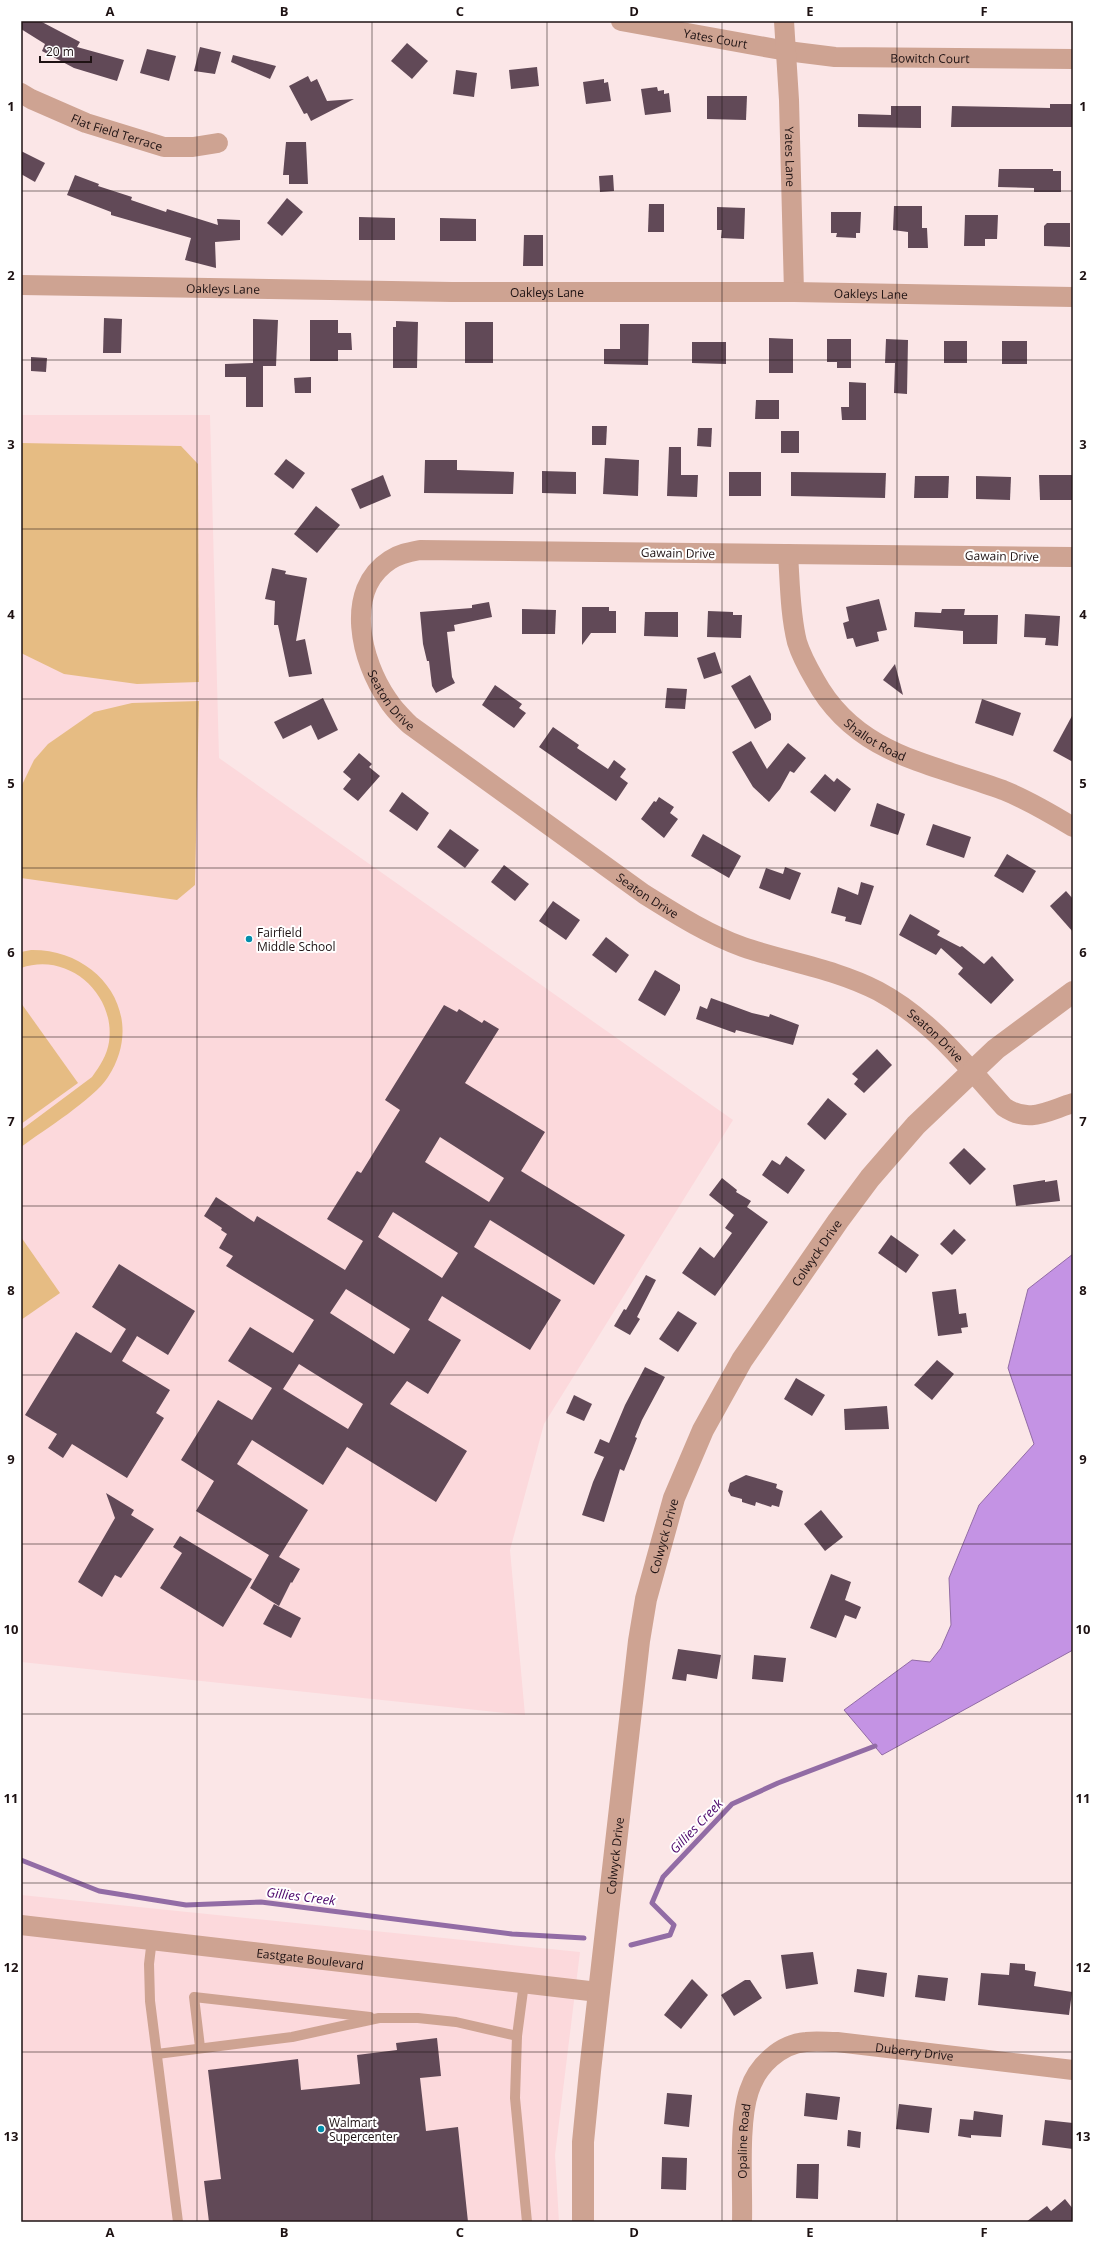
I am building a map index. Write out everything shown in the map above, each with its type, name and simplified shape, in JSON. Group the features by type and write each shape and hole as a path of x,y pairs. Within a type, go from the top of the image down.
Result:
{"street":[{"name":"Yates Court","path":"621,21 787,51"},
{"name":"Yates Lane","path":"784,21 787,51 794,292"},
{"name":"Bowitch Court","path":"787,51 835,57 1073,59"},
{"name":"Flat Field Terrace","path":"21,93 31,99 86,123 164,147 193,147 218,143"},
{"name":"Oakleys Lane","path":"21,285 452,292 794,292 1073,297"},
{"name":"Gawain Drive","path":"367,655 360,615 363,594 372,577 391,559 405,553 420,550 1073,557"},
{"name":"Shallot Road","path":"788,554 793,624 805,662 821,691 849,724 888,750 1004,790 1042,807 1073,827"},
{"name":"Seaton Drive","path":"367,655 387,700 410,725 644,894 687,921 742,946 849,978 878,991 906,1008 931,1028 1004,1108 1012,1113 1026,1117 1073,1103"},
{"name":"Colwyck Drive","path":"583,2222 583,2142 598,1992 638,1641 646,1599 674,1498 703,1430 742,1360 838,1221 870,1178 916,1125 996,1048 1073,992"},
{"name":"Eastgate Boulevard","path":"21,1925 152,1939 598,1992"},
{"name":"Duberry Drive","path":"763,2065 782,2049 805,2042 837,2042 1073,2070"},
{"name":"Opaline Road","path":"742,2222 743,2141 746,2103 751,2086 763,2065"}],"lane":[{"path":"152,1939 149,1964 150,2001 178,2222"},
{"path":"524,1983 517,2036 515,2098 527,2222"},
{"path":"200,2048 194,1997 379,2018 418,2018 456,2022 517,2036"},
{"path":"157,2054 292,2037 379,2018"}],"shaded area":[{"name":"Fairfield Middle School","path":"21,415 210,415 219,758 733,1120 544,1424 510,1550 525,1715 21,1662"},
{"path":"21,443 181,446 198,464 199,682 137,684 64,674 21,653"},
{"path":"199,701 195,885 177,900 21,878 21,787 34,760 48,744 94,712 132,703"},
{"path":"31,950 56,953 78,961 96,974 110,990 119,1010 123,1031 119,1054 108,1077 101,1086 92,1095 21,1147 21,1130 92,1077 103,1060 109,1042 109,1024 105,1008 97,993 85,981 71,971 56,966 39,964 21,968 21,952"},
{"path":"21,1003 78,1083 21,1124"},
{"path":"21,1237 60,1293 21,1320"},
{"path":"1073,1254 1073,1650 882,1755 844,1710 912,1660 930,1662 941,1648 951,1625 949,1578 979,1505 1034,1444 1008,1368 1028,1289"},
{"path":"21,1895 580,1952 555,2155 559,2222 21,2222"}],"building":[{"path":"21,21 40,21 80,42 77,47 124,60 117,81 74,68 42,51 45,44 21,29"},
{"path":"407,43 428,61 412,79 391,61"},
{"path":"200,47 221,52 215,74 194,71"},
{"path":"147,49 176,56 169,81 140,73"},
{"path":"233,55 276,66 270,79 231,62"},
{"path":"537,67 539,86 511,89 509,70"},
{"path":"456,70 477,73 474,97 453,94"},
{"path":"308,76 311,82 317,79 327,101 354,99 311,121 307,113 304,114 289,86"},
{"path":"604,79 604,83 608,82 611,101 586,104 583,82"},
{"path":"657,87 658,91 664,90 664,94 669,93 671,112 645,115 641,89"},
{"path":"707,96 747,96 746,120 707,119"},
{"path":"1050,104 1073,104 1073,127 951,127 952,106 1050,108"},
{"path":"891,106 921,106 921,128 858,127 858,114 891,115"},
{"path":"286,142 306,142 308,184 289,184 289,175 283,175"},
{"path":"21,151 45,163 35,182 21,174"},
{"path":"999,169 1053,169 1053,171 1061,171 1061,192 1034,192 1034,188 998,187"},
{"path":"75,175 99,184 98,186 132,197 131,200 166,212 167,209 218,225 217,219 240,220 240,240 215,242 216,268 185,260 191,238 111,215 111,212 67,195"},
{"path":"613,175 614,191 600,192 599,176"},
{"path":"287,198 303,212 282,236 267,223"},
{"path":"649,204 664,204 664,232 648,232"},
{"path":"894,206 922,206 922,228 927,228 928,248 908,248 908,232 893,230"},
{"path":"717,207 745,208 744,239 721,238 722,230 717,230"},
{"path":"831,212 861,212 860,233 856,233 856,238 836,237 837,233 831,233"},
{"path":"965,215 998,215 997,239 985,239 985,246 964,246"},
{"path":"359,217 395,218 395,240 359,240"},
{"path":"440,218 476,219 476,241 440,241"},
{"path":"1047,223 1070,223 1070,247 1044,246 1044,226"},
{"path":"524,235 543,235 543,266 523,266"},
{"path":"104,318 122,319 121,353 103,353"},
{"path":"253,319 278,320 276,366 263,366 263,407 246,407 246,377 225,377 225,364 253,363"},
{"path":"310,320 338,320 338,333 351,333 352,350 338,350 338,361 310,361"},
{"path":"396,321 418,322 417,368 393,368 393,327 396,327"},
{"path":"465,322 493,322 493,363 465,363"},
{"path":"620,324 649,324 648,365 604,364 604,349 620,349"},
{"path":"769,338 793,339 793,373 769,373"},
{"path":"827,339 851,339 851,368 837,368 837,362 827,362"},
{"path":"886,339 908,340 907,394 894,393 895,363 885,363"},
{"path":"944,341 967,341 967,363 944,363"},
{"path":"1002,341 1027,341 1027,364 1002,364"},
{"path":"692,342 726,342 726,364 692,363"},
{"path":"31,357 47,358 46,372 31,371"},
{"path":"311,377 311,393 295,393 294,378"},
{"path":"849,382 866,383 866,420 842,420 841,407 849,407"},
{"path":"756,400 779,400 779,419 755,419"},
{"path":"592,426 607,426 606,445 592,445"},
{"path":"698,428 712,428 711,447 697,446"},
{"path":"781,431 799,431 799,453 781,453"},
{"path":"669,447 681,447 681,475 698,475 697,497 667,496"},
{"path":"605,458 639,460 638,496 603,494"},
{"path":"286,459 305,473 293,489 274,474"},
{"path":"425,460 457,460 457,470 514,472 513,494 424,493"},
{"path":"542,471 576,472 576,494 542,493"},
{"path":"729,472 761,472 761,496 729,496"},
{"path":"791,472 886,473 885,498 791,496"},
{"path":"383,475 391,496 360,509 351,489"},
{"path":"1039,475 1073,475 1072,500 1040,500"},
{"path":"915,476 949,476 948,498 914,498"},
{"path":"976,476 1011,477 1010,500 976,499"},
{"path":"316,506 340,525 317,553 294,534"},
{"path":"272,568 286,571 285,574 307,578 296,641 305,639 312,674 289,677 278,625 274,625 275,601 265,599"},
{"path":"879,599 887,630 877,632 879,641 856,647 853,638 847,639 843,623 849,621 846,607"},
{"path":"489,602 492,617 454,625 455,631 447,632 452,677 455,683 436,693 432,686 429,661 427,661 423,644 420,612 472,608 472,605"},
{"path":"582,607 609,607 609,611 616,611 616,633 591,633 582,645"},
{"path":"522,609 556,610 555,634 522,634"},
{"path":"942,609 965,609 964,615 998,615 997,644 963,644 963,631 914,627 915,612 941,613"},
{"path":"708,611 733,612 733,615 742,615 741,638 707,637"},
{"path":"645,612 678,612 678,637 644,636"},
{"path":"1025,614 1060,616 1058,646 1045,645 1046,638 1024,637"},
{"path":"715,652 722,673 704,679 697,658"},
{"path":"895,664 903,695 883,680"},
{"path":"750,675 771,714 771,720 755,729 731,686"},
{"path":"495,685 522,704 519,708 526,713 514,728 482,705"},
{"path":"667,688 687,689 685,709 665,708"},
{"path":"323,698 338,730 318,740 311,725 283,739 274,722"},
{"path":"982,699 1021,713 1013,736 975,723"},
{"path":"1073,714 1073,762 1053,751"},
{"path":"553,727 579,745 577,748 608,769 614,760 626,769 620,777 628,783 616,801 539,747"},
{"path":"751,741 767,769 788,743 806,758 794,773 790,771 780,789 769,802 753,787 732,752"},
{"path":"359,753 372,764 369,767 380,776 358,801 343,789 351,779 343,772"},
{"path":"825,774 834,782 837,778 851,789 835,812 810,792"},
{"path":"402,792 429,813 417,831 389,811"},
{"path":"659,797 674,807 670,813 678,819 664,838 641,819 654,801 656,802"},
{"path":"877,803 905,814 898,835 870,826"},
{"path":"933,824 971,837 964,858 926,845"},
{"path":"450,829 479,850 465,868 437,847"},
{"path":"703,834 741,856 729,878 691,856"},
{"path":"1007,854 1036,871 1023,893 994,876"},
{"path":"504,865 529,884 515,901 491,882"},
{"path":"785,867 801,873 790,900 759,888 766,868 783,874"},
{"path":"861,882 874,886 861,925 845,921 846,917 831,913 838,887 858,895"},
{"path":"1066,891 1073,899 1073,932 1050,906"},
{"path":"553,901 580,920 566,940 539,921"},
{"path":"910,914 940,931 937,935 960,947 962,946 984,964 992,956 1014,980 991,1004 958,974 963,968 941,948 936,955 899,935"},
{"path":"606,937 629,955 616,973 592,955"},
{"path":"655,970 680,985 680,990 665,1016 638,1000"},
{"path":"711,998 752,1013 769,1017 770,1014 799,1025 793,1045 736,1030 735,1033 696,1019 700,1006 707,1009"},
{"path":"444,1005 457,1012 459,1009 482,1023 484,1020 499,1029 465,1083 545,1132 521,1171 625,1235 594,1285 490,1220 474,1247 561,1300 530,1350 442,1296 428,1320 461,1340 428,1394 407,1381 390,1404 467,1451 436,1502 347,1447 323,1485 252,1440 237,1464 308,1510 279,1557 300,1569 292,1583 291,1582 279,1606 250,1588 269,1555 196,1511 214,1481 181,1460 218,1400 252,1420 272,1388 228,1361 250,1327 293,1353 314,1320 226,1266 233,1256 219,1248 227,1234 221,1230 222,1228 204,1216 216,1197 254,1222 257,1216 345,1270 363,1241 327,1219 357,1171 361,1173 400,1110 385,1100","holes":["440,1137 504,1178 489,1202 425,1162","393,1212 458,1253 442,1278 378,1237","346,1289 410,1329 394,1354 330,1313","299,1364 363,1404 348,1429 283,1389"]},
{"path":"877,1049 892,1065 864,1093 854,1084 858,1079 852,1074"},
{"path":"828,1098 847,1114 825,1140 807,1124"},
{"path":"964,1148 986,1169 970,1185 949,1163"},
{"path":"786,1156 805,1170 788,1194 762,1175 772,1160 780,1165"},
{"path":"722,1178 737,1190 736,1192 751,1201 747,1207 768,1222 715,1296 682,1273 700,1247 714,1258 732,1233 725,1228 734,1215 709,1195"},
{"path":"1045,1180 1045,1182 1057,1180 1060,1201 1016,1206 1013,1185"},
{"path":"954,1229 966,1240 952,1255 940,1244"},
{"path":"891,1235 919,1255 906,1273 878,1253"},
{"path":"119,1264 195,1311 168,1355 137,1336 122,1361 170,1390 156,1413 164,1418 127,1478 72,1444 63,1458 48,1448 57,1434 25,1415 76,1332 111,1353 126,1329 92,1307"},
{"path":"646,1275 656,1280 637,1317 640,1319 630,1335 614,1326 624,1309 626,1310"},
{"path":"956,1289 959,1314 966,1313 968,1327 961,1328 962,1333 938,1336 932,1292"},
{"path":"678,1311 697,1323 678,1352 659,1339"},
{"path":"937,1360 954,1374 932,1400 914,1385"},
{"path":"645,1367 665,1377 642,1420 635,1437 637,1438 624,1471 620,1469 604,1522 582,1515 593,1482 604,1457 594,1453 600,1439 609,1443 625,1405"},
{"path":"796,1378 825,1395 812,1416 784,1399"},
{"path":"574,1395 592,1404 584,1421 566,1413"},
{"path":"887,1406 889,1429 845,1430 844,1409"},
{"path":"746,1475 777,1484 776,1488 783,1491 779,1507 772,1505 771,1507 756,1502 755,1506 742,1502 742,1499 731,1496 728,1491 730,1483"},
{"path":"106,1493 134,1510 131,1515 154,1529 121,1578 115,1575 102,1597 78,1582 115,1518"},
{"path":"821,1510 843,1537 825,1551 804,1524"},
{"path":"180,1536 252,1579 223,1627 160,1588 182,1553 173,1547"},
{"path":"831,1574 851,1582 845,1600 861,1607 856,1619 845,1615 836,1638 810,1628"},
{"path":"274,1604 301,1618 291,1638 263,1624"},
{"path":"678,1649 721,1655 717,1679 687,1674 686,1681 672,1679"},
{"path":"754,1655 786,1658 783,1682 752,1679"},
{"path":"813,1952 818,1984 786,1989 781,1955"},
{"path":"1010,1963 1025,1964 1025,1970 1036,1972 1034,1986 1072,1992 1069,2015 978,2005 981,1973 1009,1975"},
{"path":"857,1969 887,1973 884,1997 854,1992"},
{"path":"918,1975 948,1978 945,2001 915,1997"},
{"path":"692,1979 708,1995 681,2029 664,2015"},
{"path":"745,1980 750,1980 762,1998 734,2016 721,1995"},
{"name":"Walmart Supercenter","path":"437,2038 441,2076 420,2078 426,2131 458,2127 468,2222 209,2222 204,2181 221,2179 208,2070 298,2059 301,2090 360,2084 357,2055 397,2050 396,2043"},
{"path":"667,2093 692,2095 689,2127 664,2124"},
{"path":"806,2093 840,2097 837,2120 804,2116"},
{"path":"899,2104 932,2108 929,2133 896,2129"},
{"path":"974,2111 1003,2115 1001,2137 971,2135 971,2138 958,2136 960,2119 973,2120"},
{"path":"1045,2120 1073,2123 1073,2149 1042,2145"},
{"path":"848,2130 861,2132 860,2148 847,2146"},
{"path":"662,2157 687,2158 686,2190 661,2189"},
{"path":"797,2164 819,2164 818,2199 796,2198"},
{"path":"1065,2199 1073,2209 1073,2222 1026,2222 1047,2206 1051,2211"}],"waterway":[{"name":"Gillies Creek","path":"631,1945 670,1935 674,1925 652,1903 663,1877 732,1804 778,1783 875,1746"},
{"name":"Gillies Creek","path":"21,1860 99,1891 186,1905 261,1902 512,1934 584,1938"}],"place":[{"name":"Fairfield Middle School","path":"249,939"},
{"name":"Walmart Supercenter","path":"321,2129"}]}
